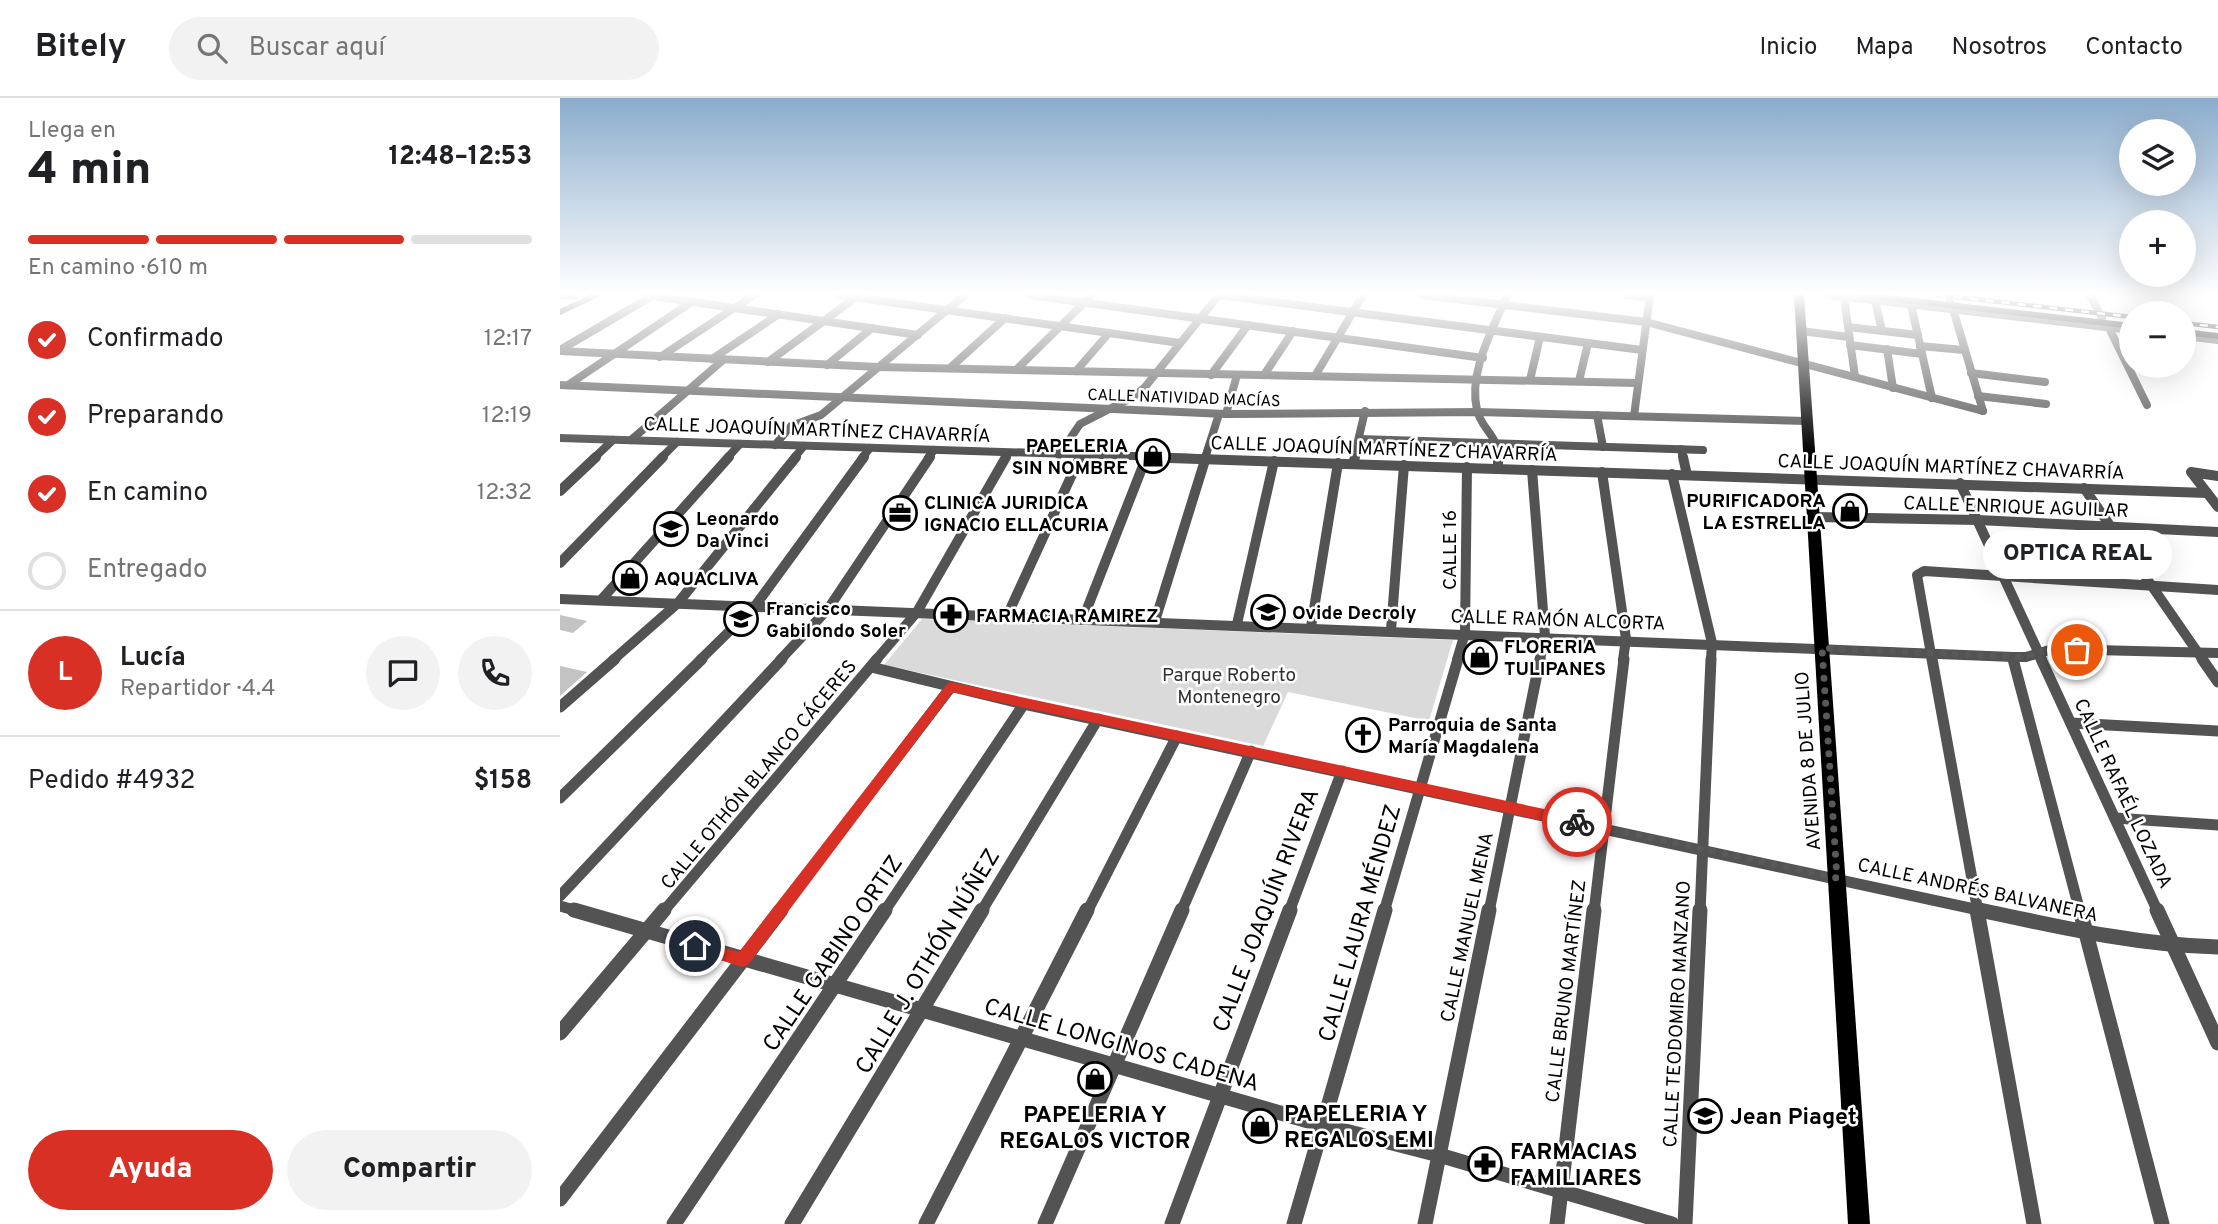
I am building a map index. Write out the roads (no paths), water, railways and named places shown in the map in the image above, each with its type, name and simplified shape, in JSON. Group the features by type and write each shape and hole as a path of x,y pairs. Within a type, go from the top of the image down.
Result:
{"main road":[{"name":"AVENIDA 8 DE JULIO","path":"1802,348 1860,1224"}],"street":[{"path":"562,388 621,348"},
{"path":"660,357 674,348"},
{"path":"712,359 729,348"},
{"path":"768,362 787,348"},
{"path":"827,365 848,348"},
{"path":"775,445 786,429 817,418 902,348"},
{"path":"950,368 972,348"},
{"path":"1016,370 1038,348"},
{"path":"1076,371 1096,348"},
{"path":"1059,455 1080,424 1133,397 1177,348"},
{"path":"1211,374 1231,348"},
{"path":"1264,375 1282,348"},
{"path":"1315,376 1332,348"},
{"path":"1407,348 1483,358"},
{"path":"1487,348 1474,379 1478,412 1498,444 1498,468"},
{"path":"1530,380 1538,348"},
{"path":"1579,381 1587,348"},
{"path":"1623,348 1642,350 1633,416"},
{"path":"1741,348 1983,411 1963,348"},
{"path":"1851,348 1855,377"},
{"path":"1880,348 1964,351"},
{"path":"1887,349 1893,387"},
{"path":"560,350 878,367 1637,383"},
{"path":"1921,350 1932,398"},
{"path":"631,440 723,360"},
{"path":"1971,373 2045,382"},
{"path":"1154,621 1206,460 1237,375"},
{"path":"2134,378 2147,405"},
{"name":"CALLE NATIVIDAD MACÍAS","path":"562,388 1222,414 1478,412 1807,421"},
{"path":"1978,396 2046,404"},
{"path":"1353,464 1365,411"},
{"path":"1597,415 1604,447"},
{"path":"783,419 797,424"},
{"name":"CALLE JOAQUÍN MARTÍNEZ CHAVARRÍA","path":"560,438 2207,493"},
{"path":"1359,439 1703,450"},
{"path":"560,491 613,440"},
{"path":"560,563 677,442"},
{"path":"601,600 740,444"},
{"path":"560,707 678,603 804,446"},
{"path":"560,798 755,606 870,448"},
{"path":"1681,449 1687,475"},
{"path":"560,896 828,609 934,450"},
{"name":"CALLE OTHÓN BLANCO CÁCERES","path":"560,1033 917,612 1008,453"},
{"path":"1007,616 1080,456"},
{"path":"1083,619 1146,458"},
{"path":"1237,624 1274,461"},
{"path":"1311,627 1338,463"},
{"path":"1391,630 1404,465"},
{"name":"CALLE 16","path":"1465,633 1467,467"},
{"name":"CALLE MANUEL MENA","path":"1425,1224 1545,636 1532,470"},
{"path":"2218,476 2192,471 2218,507"},
{"name":"CALLE BRUNO MARTÍNEZ","path":"1557,1224 1626,639 1602,472"},
{"name":"CALLE TEODOMIRO MANZANO","path":"1672,474 1712,643 1685,1224"},
{"name":"CALLE RAFAÉL LOZADA","path":"1961,483 2218,1042"},
{"path":"2084,488 2218,682"},
{"name":"CALLE ENRIQUE AGUILAR","path":"1814,517 1978,520 2218,532"},
{"path":"2034,1224 1917,575 2004,577 2218,590"},
{"name":"CALLE RAMÓN ALCORTA","path":"560,599 1626,639 2013,657 2026,657 2053,649 2218,653"},
{"name":"CALLE LAURA MÉNDEZ","path":"1294,1224 1465,633"},
{"path":"2013,657 2162,1224"},
{"name":"CALLE ANDRÉS BALVANERA","path":"871,667 1024,704 2086,933 2174,946 2218,947"},
{"path":"560,1199 951,687"},
{"name":"CALLE GABINO ORTIZ","path":"674,1224 1024,704"},
{"name":"CALLE J. OTHÓN NÚÑEZ","path":"792,1224 1097,719"},
{"path":"2071,723 2218,731"},
{"path":"926,1224 1177,736"},
{"path":"1045,1224 1251,751"},
{"name":"CALLE JOAQUÍN RIVERA","path":"1172,1224 1342,771"},
{"path":"2115,818 2218,825"},
{"name":"CALLE LONGINOS CADENA","path":"560,906 1322,1125 1439,1155 1672,1224"}],"place":[{"name":"PAPELERIA SIN NOMBRE","path":"1153,456"},
{"name":"PURIFICADORA LA ESTRELLA","path":"1850,511"},
{"name":"CLINICA JURIDICA IGNACIO ELLACURIA","path":"900,513"},
{"name":"Leonardo Da Vinci","path":"671,529"},
{"name":"AQUACLIVA","path":"630,578"},
{"name":"Ovide Decroly","path":"1268,612"},
{"name":"FARMACIA RAMIREZ","path":"951,615"},
{"name":"Francisco Gabilondo Soler","path":"741,619"},
{"name":"OPTICA REAL","path":"2077,650"},
{"name":"FLORERIA TULIPANES","path":"1480,657"},
{"name":"Parroquia de Santa María Magdalena","path":"1363,735"},
{"name":"PAPELERIA Y REGALOS VICTOR","path":"1095,1079"},
{"name":"Jean Piaget","path":"1705,1116"},
{"name":"PAPELERIA Y REGALOS EMI","path":"1260,1126"},
{"name":"FARMACIAS FAMILIARES","path":"1485,1164"}],"park label":[{"name":"Parque Roberto Montenegro","path":"1229,685"}]}
